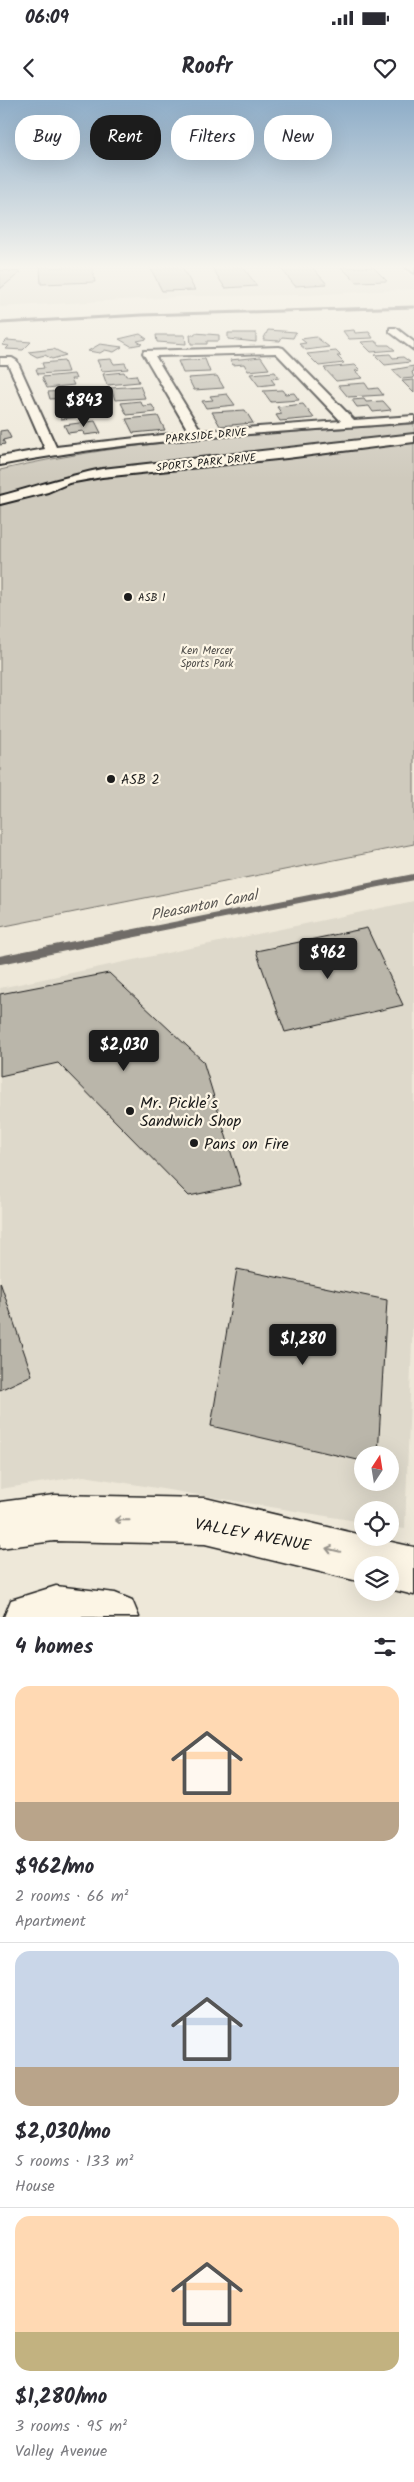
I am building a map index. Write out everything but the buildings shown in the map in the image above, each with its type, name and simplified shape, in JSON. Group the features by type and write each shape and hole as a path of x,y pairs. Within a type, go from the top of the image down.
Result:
{"main road":[{"name":"VALLEY AVENUE","path":"0,1525 54,1518 205,1522 414,1571"},
{"path":"28,1617 56,1610 115,1617"}],"street":[{"path":"402,338 414,348"},
{"path":"197,435 148,353 279,350 350,423"},
{"path":"0,361 12,361 52,451"},
{"name":"PARKSIDE DRIVE","path":"0,460 52,451 197,435 414,418"},
{"name":"SPORTS PARK DRIVE","path":"0,500 43,489 66,480 102,473 287,454 414,438"}],"shaded area":[{"path":"414,901 414,1288 405,1529 399,1528 399,1501 354,1501 354,1521 84,1476 0,1489 0,988"}],"green space":[{"name":"Ken Mercer Sports Park","path":"414,424 414,844 0,927 0,470 51,459 154,444"}],"waterway":[{"name":"Pleasanton Canal","path":"144,931 414,877"},
{"name":"Pleasanton Canal","path":"0,960 150,930"}],"place":[{"name":"ASB 1","path":"128,597"},
{"name":"ASB 2","path":"111,779"},
{"name":"Mr. Pickle’s Sandwich Shop","path":"130,1111"},
{"name":"Pans on Fire","path":"194,1143"}]}
